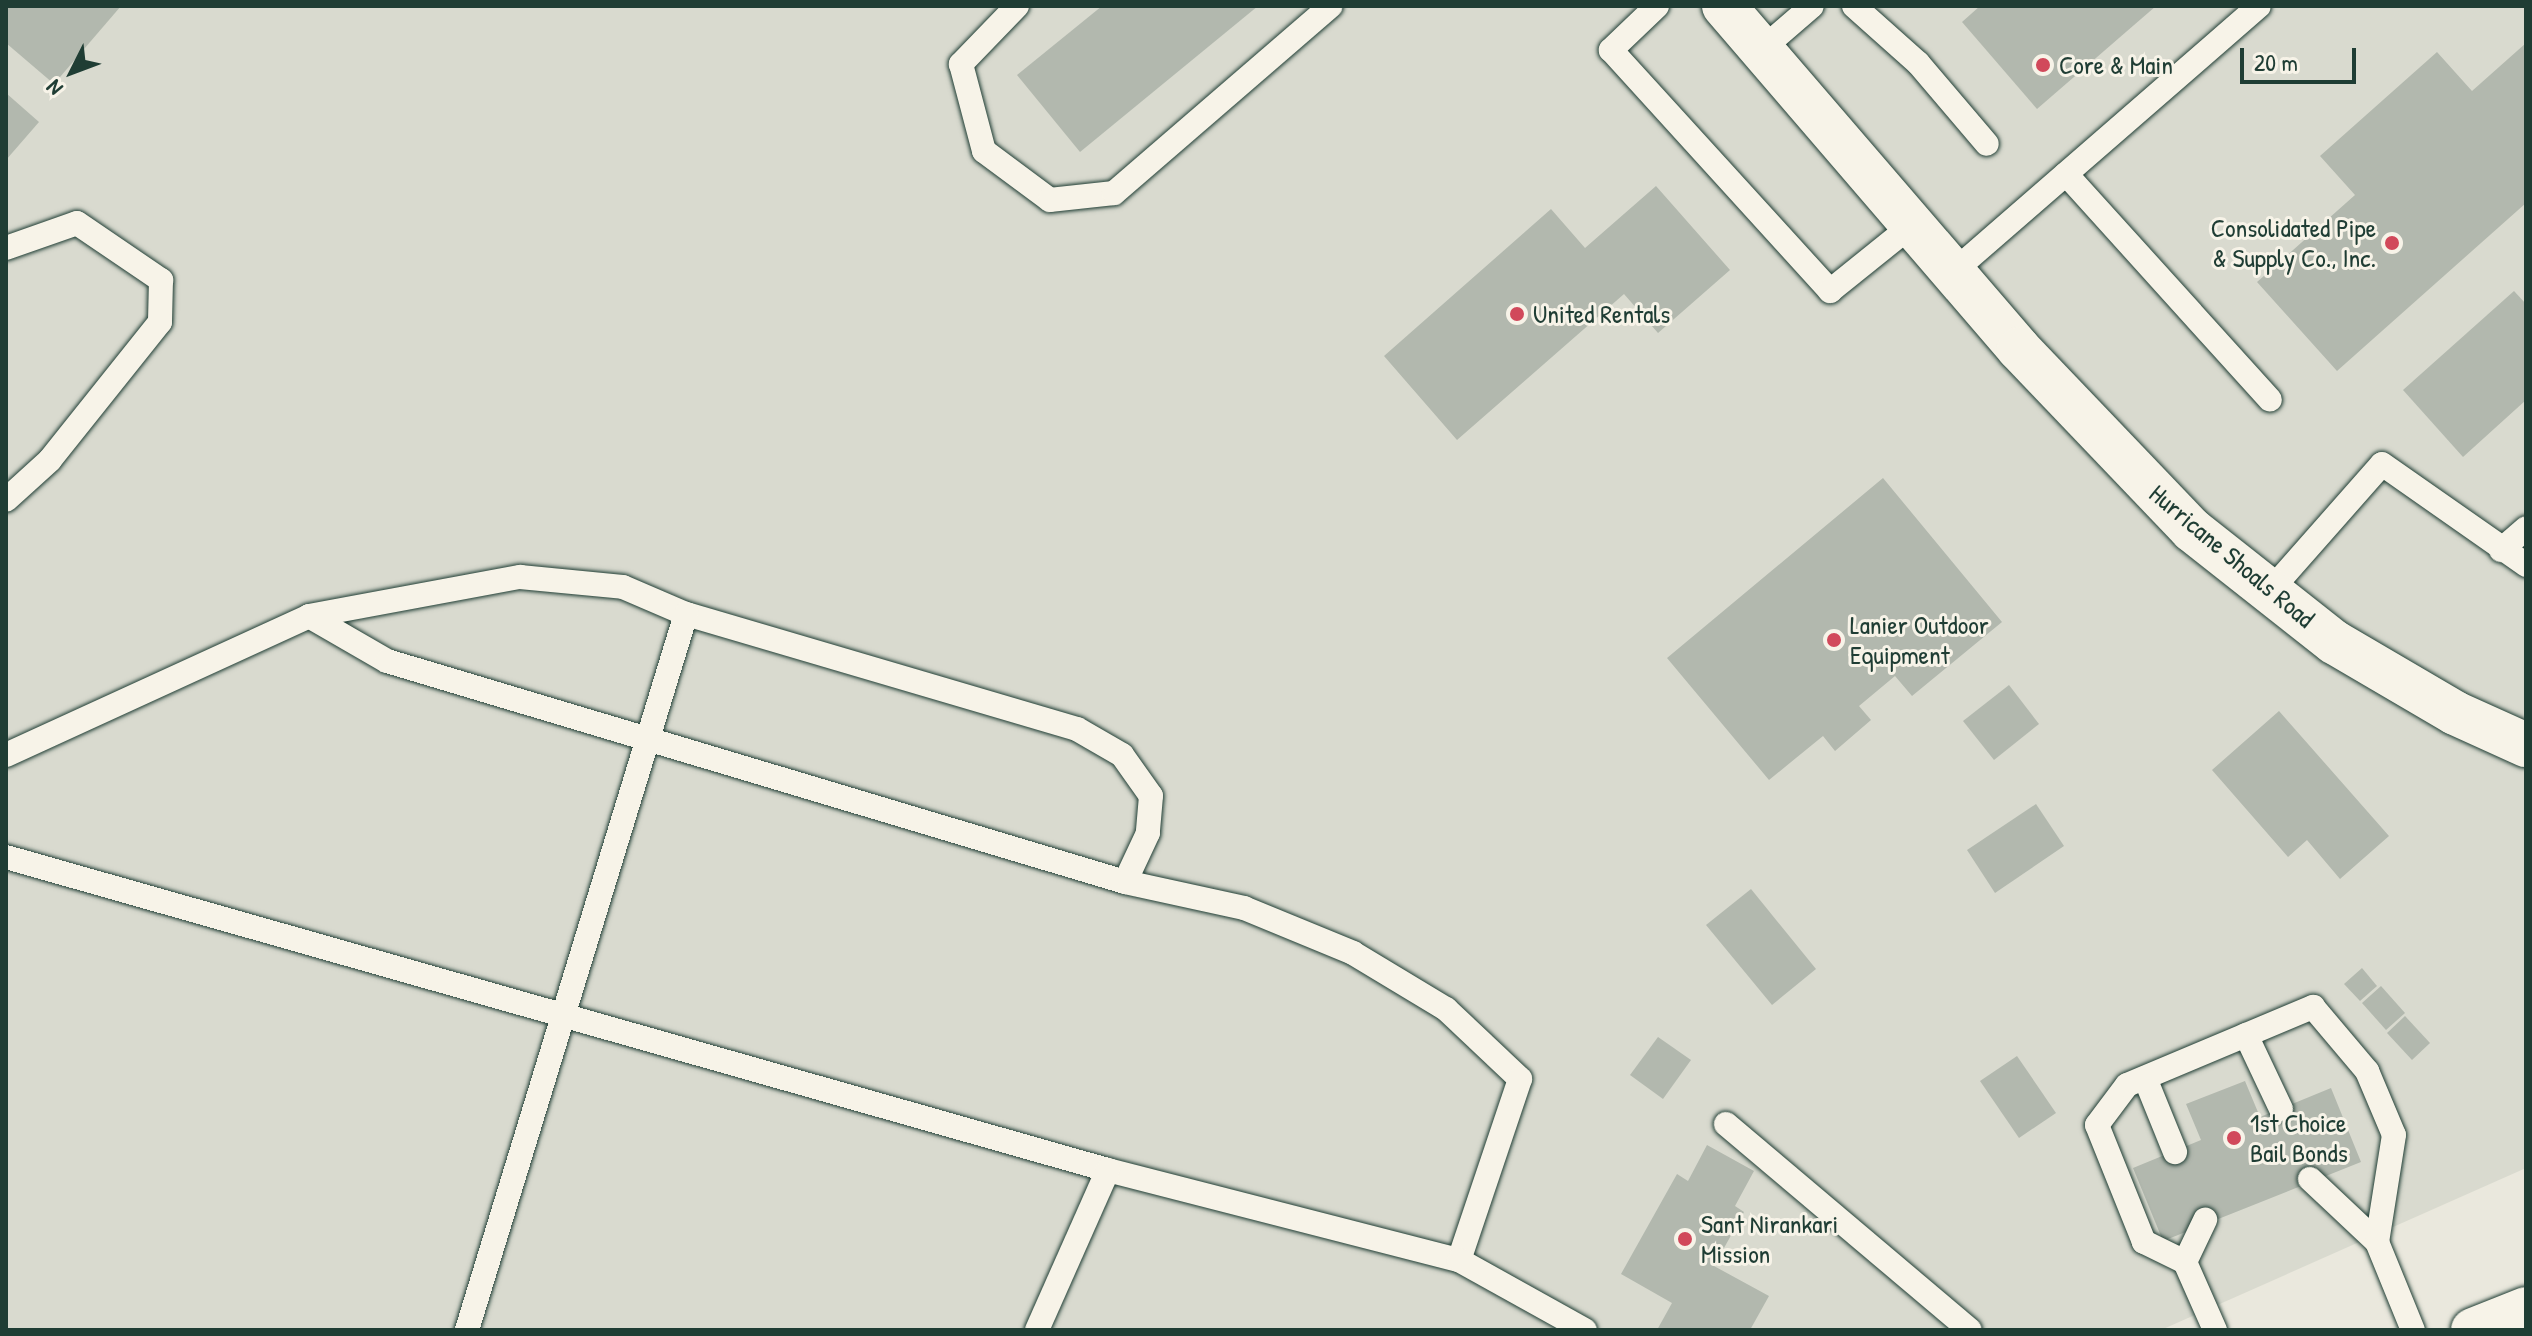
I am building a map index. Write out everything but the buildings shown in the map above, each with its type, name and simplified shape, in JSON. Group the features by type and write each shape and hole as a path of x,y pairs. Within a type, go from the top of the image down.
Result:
{"main road":[{"name":"Hurricane Shoals Road","path":"1724,6 1953,272 2115,453 2192,530 2334,642 2455,713 2526,745"},
{"path":"2473,1330 2526,1309"}],"lane":[{"path":"1017,6 961,64 984,151 1050,200 1114,193 1331,6"},
{"path":"1657,6 1611,50 1830,291 1912,225"},
{"path":"1761,50 1812,6"},
{"path":"1854,6 1918,63 1987,144"},
{"path":"1953,272 2259,6"},
{"path":"2066,174 2270,400"},
{"path":"6,248 77,223 161,280 160,322 50,460 6,500"},
{"path":"2270,591 2382,464 2526,565"},
{"path":"2501,550 2526,528"},
{"path":"6,755 309,616 520,577 623,587 686,614 1077,729 1122,755 1151,796 1148,833 1125,882"},
{"path":"467,1330 651,742 686,614"},
{"path":"309,616 387,661 1125,882 1244,908 1353,953 1446,1009 1520,1079 1459,1260"},
{"path":"6,857 1108,1170 1459,1260 1585,1330"},
{"path":"2215,1330 2185,1262 2144,1242 2097,1125 2127,1085 2313,1007 2367,1071 2394,1135 2377,1242"},
{"path":"2246,1035 2281,1109"},
{"path":"2145,1078 2175,1152"},
{"path":"1726,1124 1970,1330"},
{"path":"1037,1330 1108,1170"},
{"path":"2310,1179 2377,1242 2413,1330"},
{"path":"2185,1262 2205,1220"}],"shaded area":[{"path":"6,6 2526,6 2526,1168 2161,1330 6,1330"}],"place":[{"name":"Core & Main","path":"2043,65"},
{"name":"Consolidated Pipe & Supply Co., Inc.","path":"2392,243"},
{"name":"United Rentals","path":"1517,314"},
{"name":"Lanier Outdoor Equipment","path":"1834,640"},
{"name":"1st Choice Bail Bonds","path":"2234,1138"},
{"name":"Sant Nirankari Mission","path":"1685,1239"}]}
